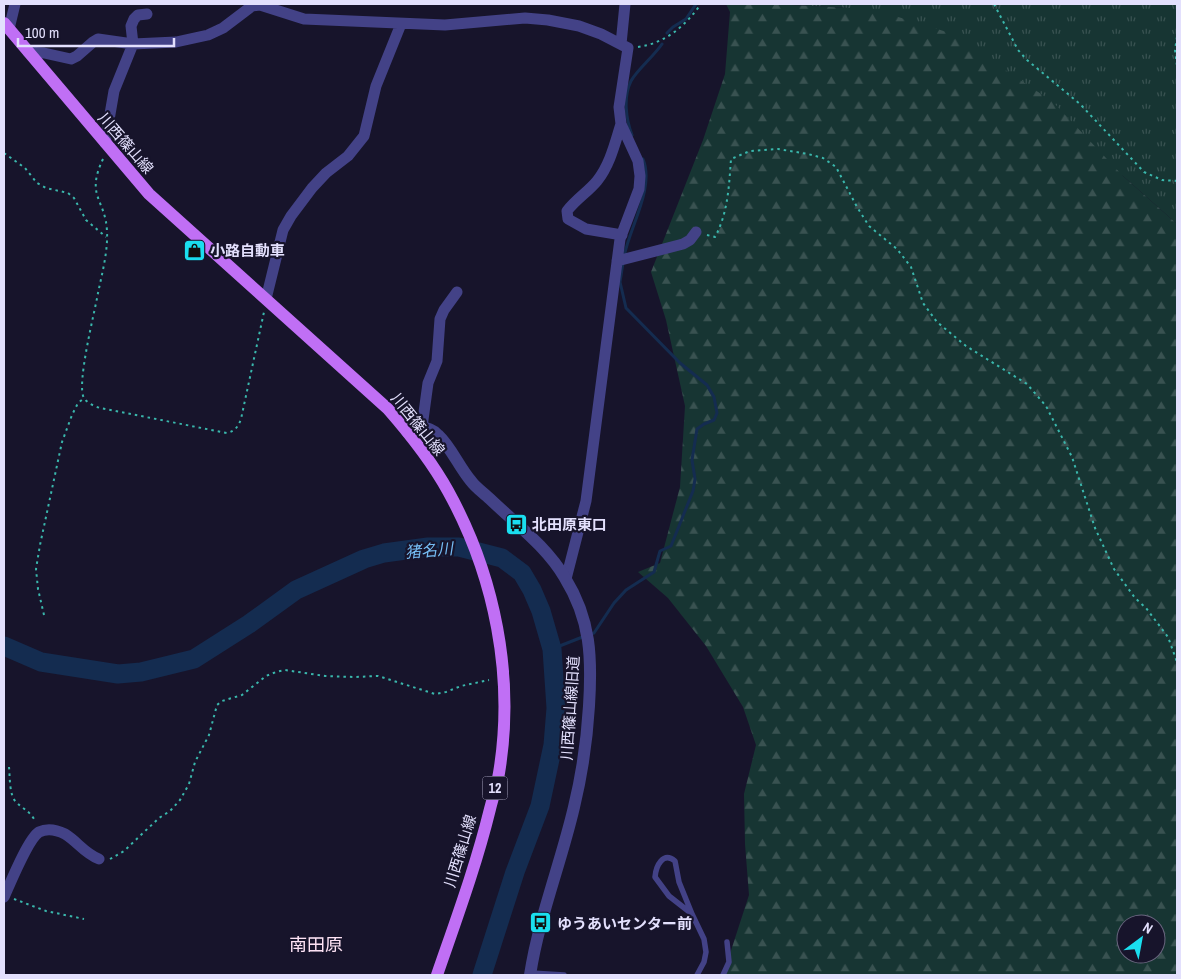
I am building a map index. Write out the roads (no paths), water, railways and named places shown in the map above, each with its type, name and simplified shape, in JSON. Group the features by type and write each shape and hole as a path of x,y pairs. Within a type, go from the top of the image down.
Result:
{"main road":[{"name":"川西篠山線","path":"6,26 149,194 388,408 408,432 447,489 458,509 477,554 499,635 504,708 499,773 480,849 437,975"}],"street":[{"path":"6,26 15,4"},
{"path":"566,579 586,501 622,260 622,235 639,189 638,161 621,124 619,107 625,4"},
{"path":"28,52 44,53 71,59 98,39 133,44 176,42 208,35 223,28 252,6 260,5 304,19 401,24 445,25 526,18 579,26 601,34 624,46"},
{"path":"107,146 114,91 133,44 131,26 138,15 147,14"},
{"path":"266,299 283,230 287,223 312,188 326,173 348,156 364,136 376,86 401,24"},
{"path":"621,124 609,162 598,181 574,202 567,211 568,219 586,229 622,235"},
{"path":"622,260 683,244 690,240 696,232"},
{"path":"408,432 417,426 422,427 428,382 437,361 440,318 457,292"},
{"name":"川西篠山線旧道","path":"422,427 438,434 471,481 543,549 566,579 582,611 588,633 590,657 587,730 574,808 541,923 531,974"},
{"path":"4,896 30,843 38,833 47,830 58,831 67,836 90,856 99,859"}],"lane":[{"path":"692,914 669,896 655,877 660,861 666,858 671,858 675,861 679,882 704,939 706,952 704,962 697,975"},
{"path":"723,975 730,962 727,942"},
{"path":"531,974 564,975"}],"waterway":[{"path":"667,33 686,19 696,4"},
{"path":"632,135 626,108 628,87 641,68 662,44"},
{"path":"624,257 644,195 646,170 643,159"},
{"path":"591,634 594,633 614,603 626,590 654,572 660,551 671,546 693,491 695,479 692,460 697,429 714,420 717,413 714,397 707,385 680,363 626,308 620,282 623,263"},
{"name":"猪名川","path":"4,646 41,662 118,674 141,672 194,659 249,624 296,590 364,559 384,553 428,547 459,547 502,558 522,573 541,611 552,649 556,708 553,745 540,806 515,872 482,975"},
{"path":"552,649 585,636"}],"place":[{"name":"小路自動車","path":"194,250"},
{"name":"北田原東口","path":"516,524"},
{"name":"ゆうあいセンター前","path":"541,923"}],"district":[{"name":"南田原","path":"316,944"}]}
